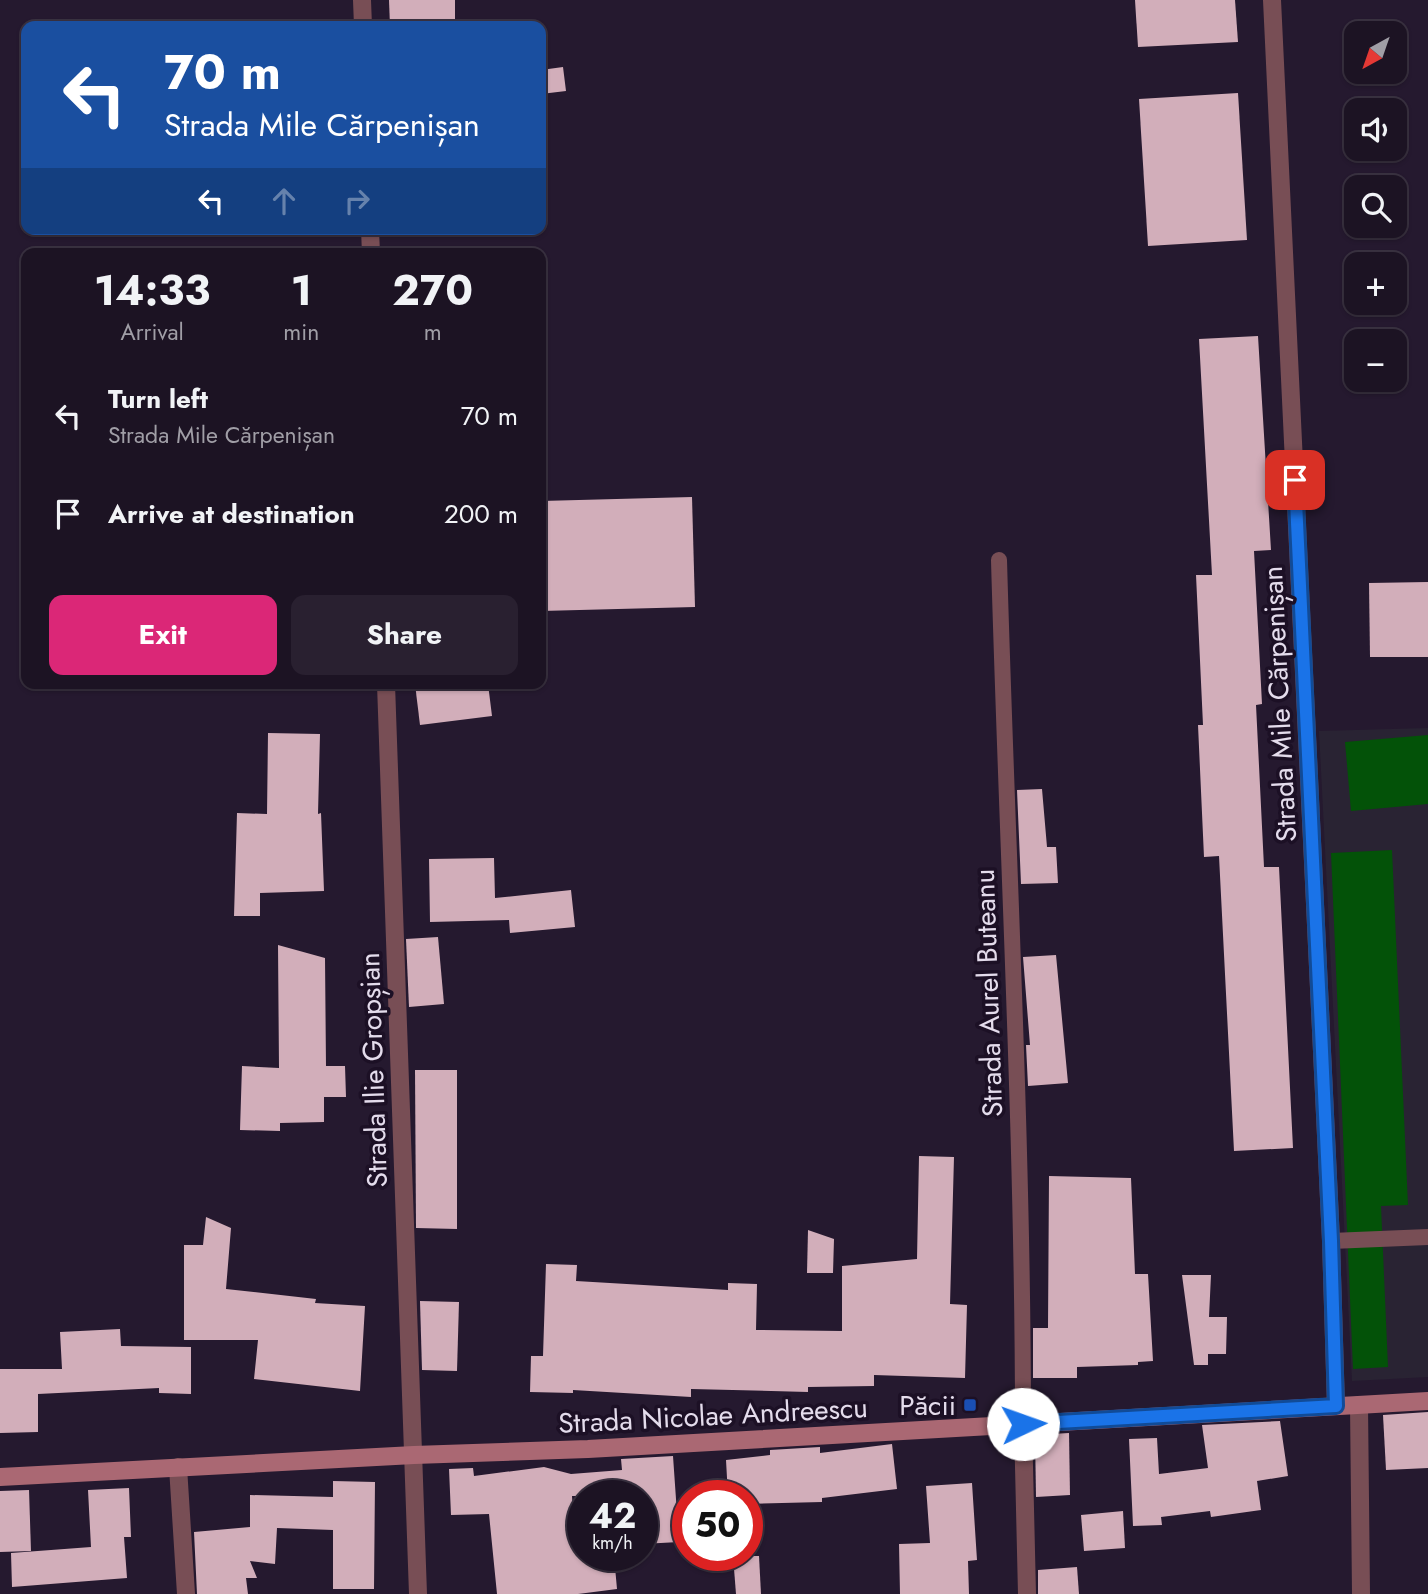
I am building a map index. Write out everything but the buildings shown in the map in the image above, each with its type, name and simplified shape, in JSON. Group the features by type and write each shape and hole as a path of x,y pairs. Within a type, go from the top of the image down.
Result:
{"main road":[{"name":"Strada Nicolae Andreescu","path":"0,1477 414,1455 588,1449 1428,1401"}],"street":[{"path":"362,0 363,21"},
{"name":"Strada Mile Cărpenișan","path":"1272,0 1331,1241 1336,1406"},
{"name":"Strada Ilie Gropșian","path":"386,689 418,1594"},
{"path":"1359,1405 1361,1594"},
{"path":"1023,1424 1027,1594"},
{"path":"178,1467 186,1594"}],"lane":[{"name":"Strada Aurel Buteanu","path":"999,560 1018,1061 1023,1424"},
{"path":"1331,1241 1428,1237"}],"shaded area":[{"path":"1428,728 1428,1377 1352,1381 1319,731"}],"green space":[{"path":"1428,735 1428,804 1351,811 1345,742"},
{"path":"1392,850 1408,1205 1381,1206 1388,1367 1353,1369 1331,853"}],"place":[{"name":"Păcii","path":"970,1405"}],"route":[{"path":"1023,1424 1336,1406 1337,1363 1295,480"}]}
